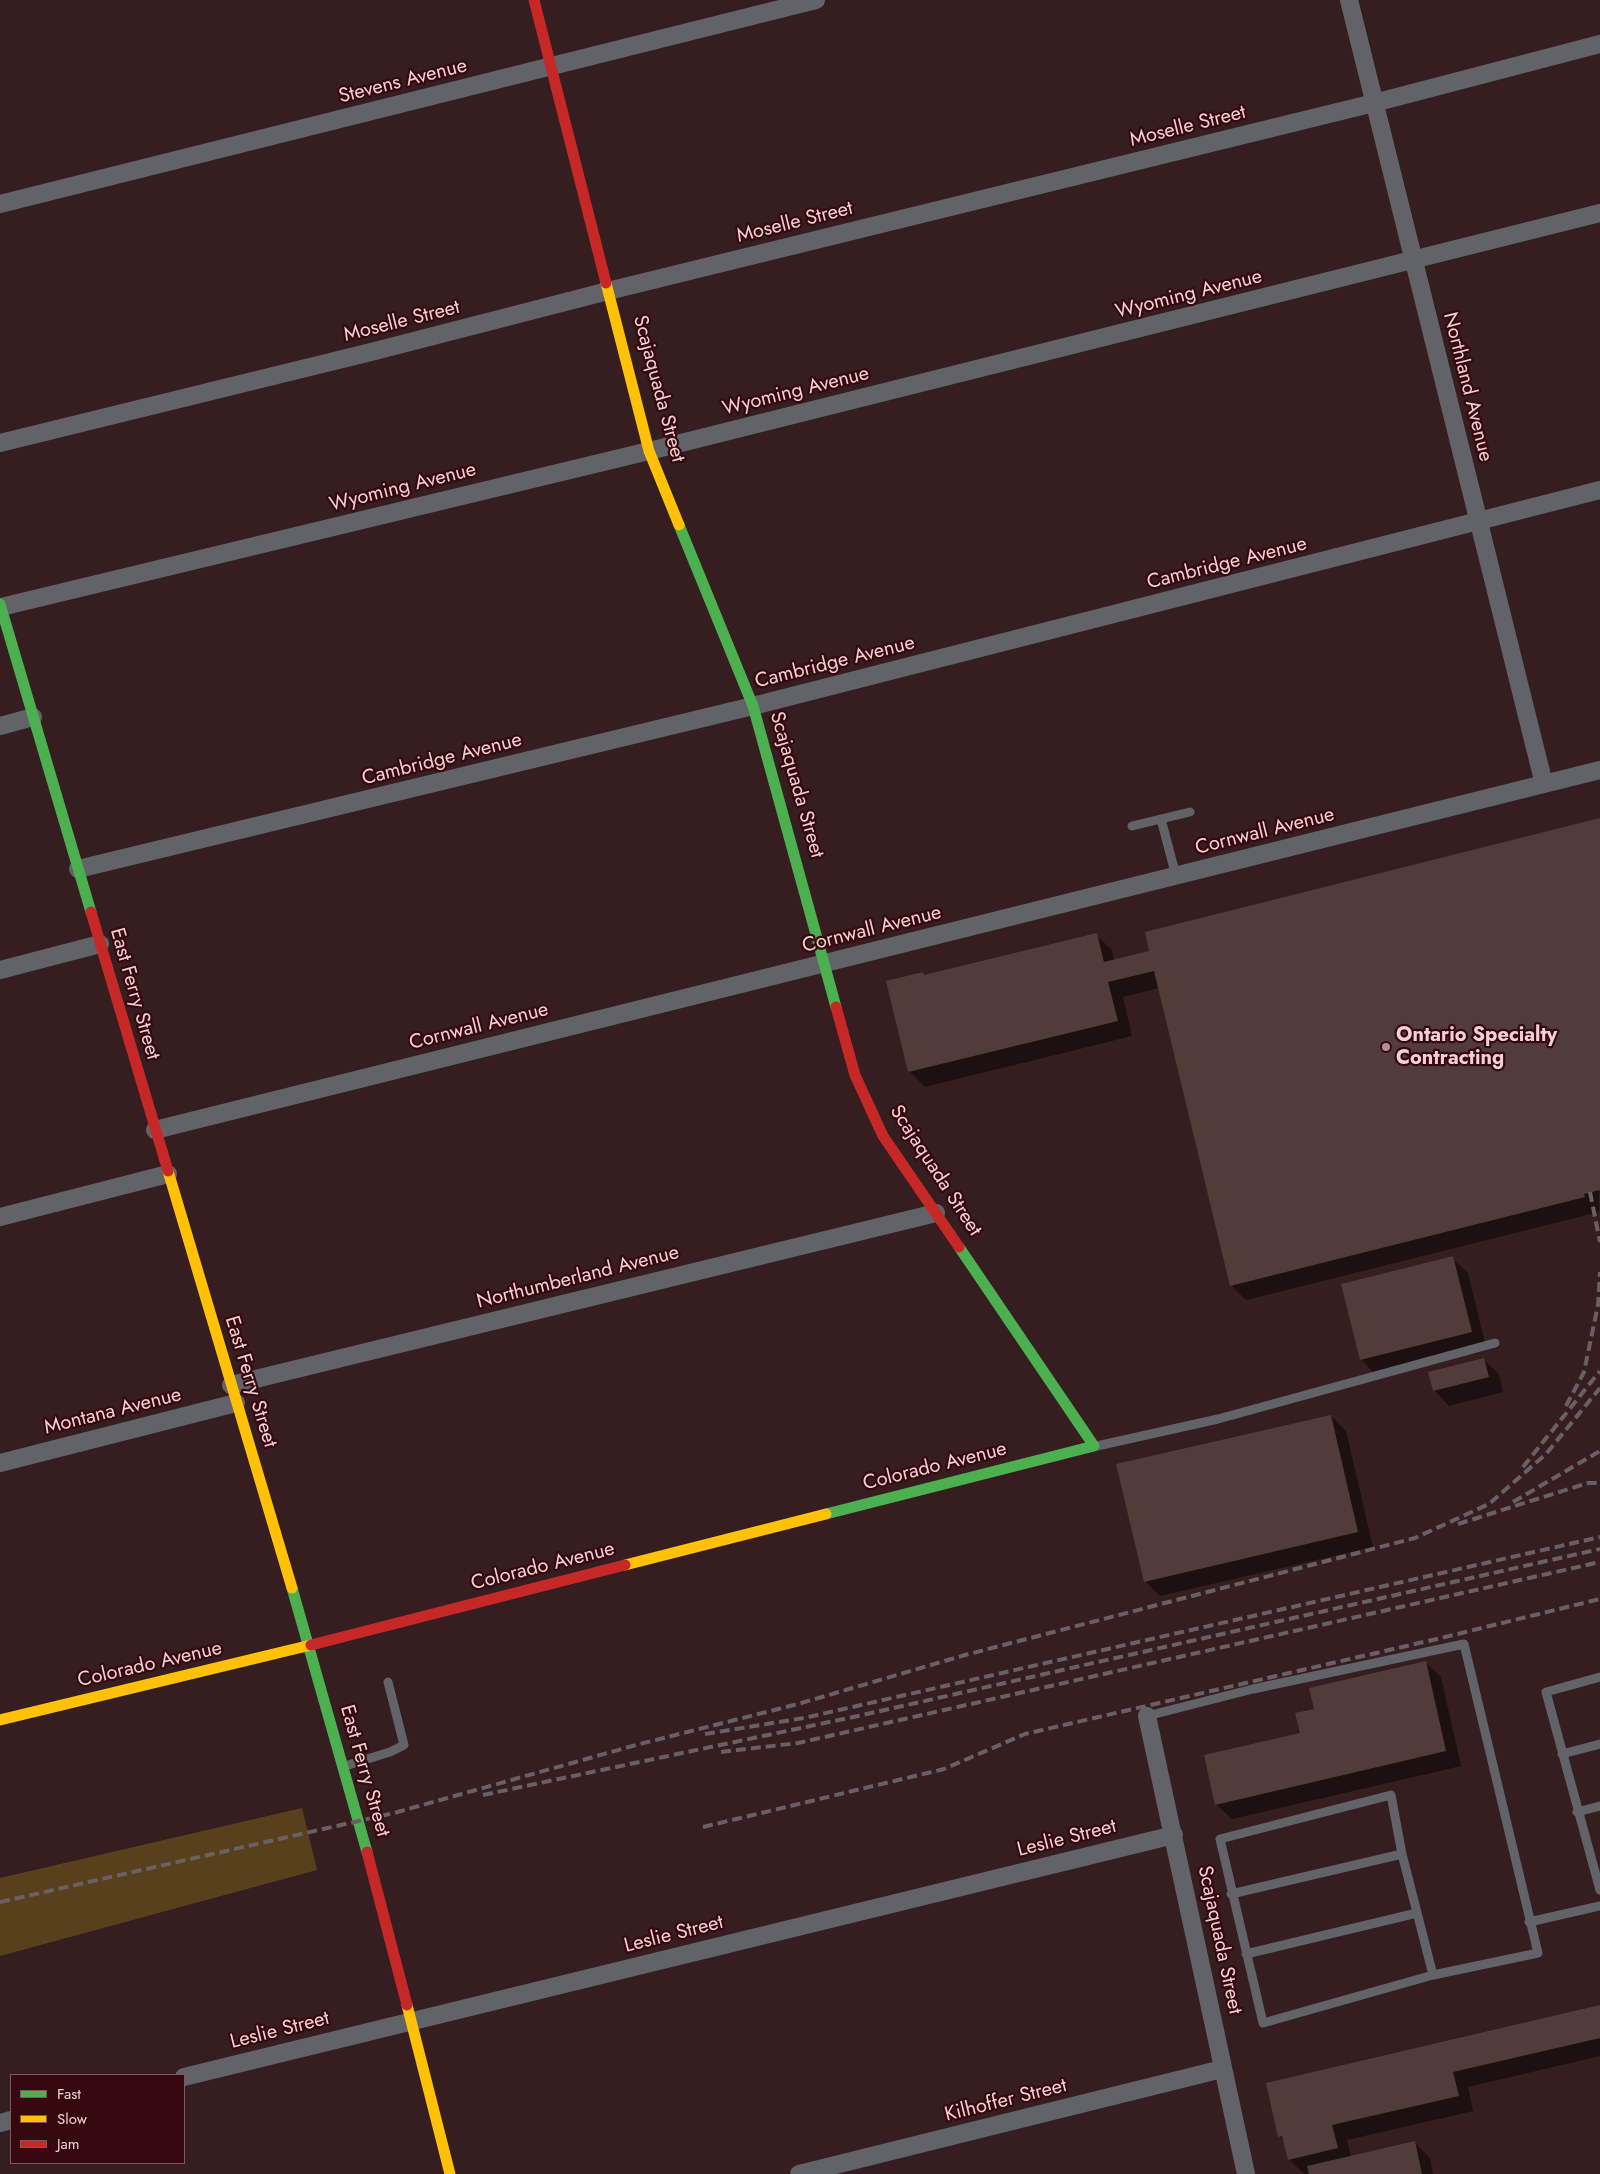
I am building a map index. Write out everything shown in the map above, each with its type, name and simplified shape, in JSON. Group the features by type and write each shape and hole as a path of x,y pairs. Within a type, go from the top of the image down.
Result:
{"street":[{"name":"Scajaquada Street","path":"534,0 649,450 752,706 855,1075 873,1117 936,1214 1094,1446"},
{"name":"Stevens Avenue","path":"0,204 816,0"},
{"name":"Northland Avenue","path":"1349,0 1544,784"},
{"name":"Moselle Street","path":"0,443 371,352 608,291 1374,103 1600,44"},
{"name":"Wyoming Avenue","path":"0,606 649,450 1600,213"},
{"name":"Cambridge Avenue","path":"78,870 752,706 1600,490"},
{"name":"East Ferry Street","path":"0,606 309,1646 343,1766 450,2174"},
{"path":"0,726 33,717"},
{"name":"Cornwall Avenue","path":"155,1130 1600,770"},
{"path":"0,970 100,944"},
{"path":"0,1217 168,1174"},
{"name":"Northumberland Avenue","path":"231,1385 936,1214"},
{"name":"Montana Avenue","path":"0,1463 236,1403"},
{"name":"Colorado Avenue","path":"0,1720 309,1646 1094,1446"},
{"name":"Scajaquada Street","path":"1147,1716 1246,2174"},
{"name":"Leslie Street","path":"185,2077 1174,1835"},
{"name":"Kilhoffer Street","path":"799,2174 1222,2069"}],"lane":[{"path":"1132,826 1190,812"},
{"path":"1161,819 1176,876"},
{"path":"1094,1446 1218,1419 1495,1343"},
{"path":"1147,1716 1253,1689 1464,1644 1529,1922 1538,1953 1433,1975 1263,2023 1231,1894 1220,1839 1391,1795 1402,1854 1433,1975"},
{"path":"1600,1678 1546,1692 1577,1812 1600,1890"},
{"path":"343,1766 390,1752 404,1744 388,1682"},
{"path":"1562,1754 1600,1744"},
{"path":"1577,1812 1600,1806"},
{"path":"1231,1894 1402,1854"},
{"path":"1529,1922 1600,1906"},
{"path":"1246,1954 1417,1912"}],"shaded area":[{"path":"302,1808 317,1870 0,1956 0,1878"}],"building":[{"name":"Ontario Specialty Contracting","path":"1600,818 1600,1190 1584,1194 1585,1197 1230,1286 1154,971 1108,982 1118,1021 908,1072 886,981 923,972 924,975 1097,933 1104,962 1149,951 1145,932"},
{"path":"1453,1256 1472,1332 1360,1360 1341,1284"},
{"path":"1484,1358 1489,1377 1433,1391 1428,1372"},
{"path":"1331,1415 1358,1532 1144,1582 1116,1464"},
{"path":"1426,1661 1446,1751 1215,1805 1204,1755 1300,1733 1295,1713 1314,1709 1309,1688"},
{"path":"1600,2005 1600,2038 1453,2072 1459,2096 1332,2125 1338,2148 1288,2160 1282,2136 1278,2137 1266,2083"},
{"path":"1415,2141 1422,2174 1309,2174 1307,2166"}],"railway":[{"path":"1590,1192 1600,1242"},
{"path":"1566,1406 1584,1372 1598,1305 1600,1272"},
{"path":"1523,1467 1600,1371"},
{"path":"0,1902 394,1813 636,1745 798,1704 965,1655 1415,1538 1489,1504 1546,1454 1600,1388"},
{"path":"1513,1502 1600,1451"},
{"path":"1458,1524 1588,1483 1600,1483"},
{"path":"705,1734 804,1718 1600,1537"},
{"path":"483,1795 858,1716 1600,1549"},
{"path":"721,1752 798,1743 1600,1562"},
{"path":"703,1827 944,1769 1025,1734 1441,1638 1600,1599"}],"traffic: fast":[{"path":"679,525 753,706 836,1007"},
{"path":"0,604 91,912"},
{"path":"826,1514 1094,1446 959,1247"},
{"path":"292,1588 367,1852"}],"traffic: slow":[{"path":"606,283 649,451 679,525"},
{"path":"168,1171 292,1588"},
{"path":"625,1565 826,1514"},
{"path":"0,1720 311,1645"},
{"path":"407,2005 450,2174"}],"traffic: jam":[{"path":"534,0 606,283"},
{"path":"91,912 168,1171"},
{"path":"836,1007 855,1075 883,1136 959,1247"},
{"path":"311,1645 625,1565"},
{"path":"367,1852 407,2005"}],"place":[{"name":"Ontario Specialty Contracting","path":"1386,1047"}]}
